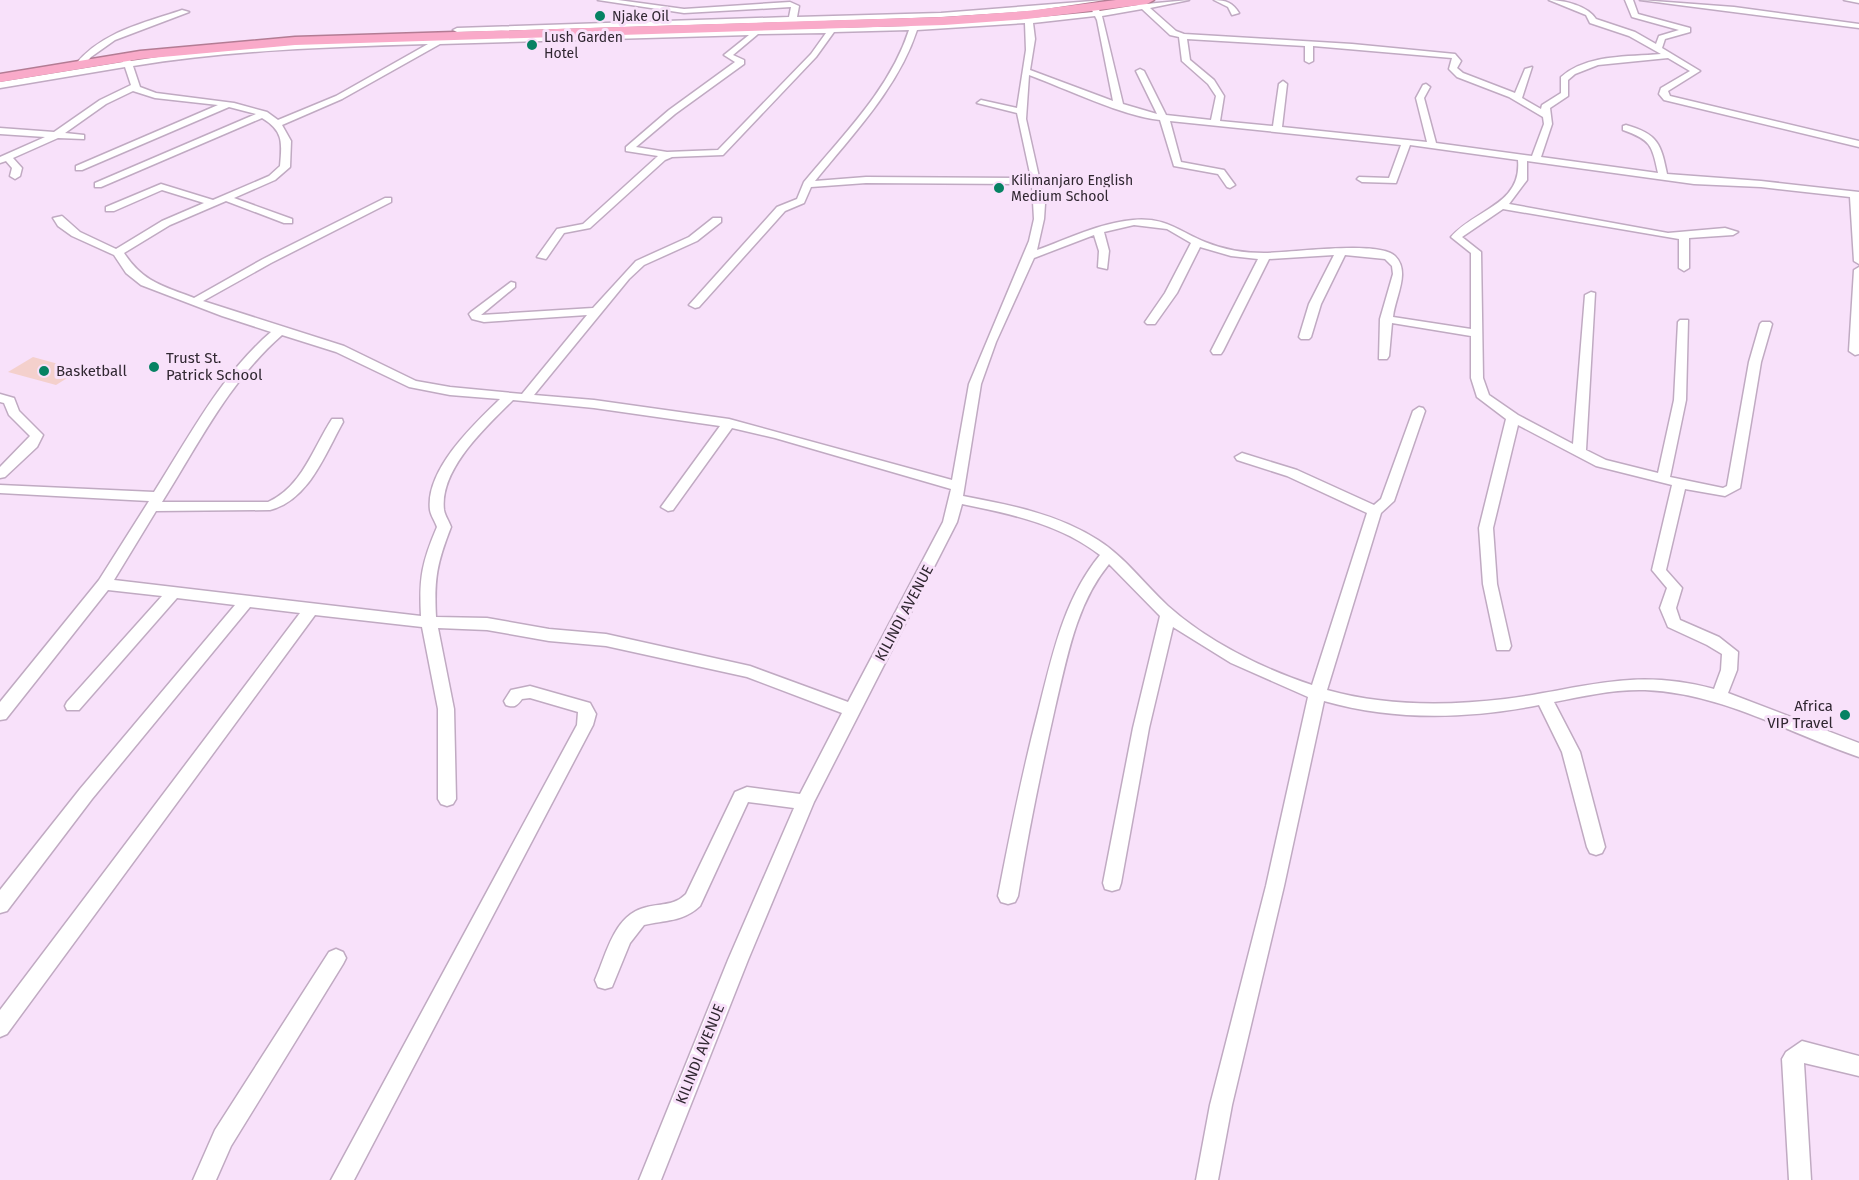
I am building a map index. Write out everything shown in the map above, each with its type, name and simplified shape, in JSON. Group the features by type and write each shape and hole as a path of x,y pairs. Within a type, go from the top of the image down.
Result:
{"highway":[{"path":"0,78 79,65 127,61 235,45 359,37 759,30 791,23 833,27 915,25 1028,19 1098,7 1143,3"}],"street":[{"path":"602,0 684,11 789,3 795,6 791,23"},
{"path":"1143,3 1185,0"},
{"path":"1218,0 1230,6 1235,13"},
{"path":"1553,0 1589,14 1593,21 1632,33 1696,71 1664,90 1662,94 1667,98 1859,144"},
{"path":"1629,0 1635,15 1688,30 1662,38 1658,49"},
{"path":"1644,0 1734,9 1859,26"},
{"path":"1848,0 1859,1"},
{"path":"1143,3 1173,33 1183,36 1451,55 1457,58 1453,69 1460,75 1518,98 1547,116"},
{"path":"414,31 791,23 1098,7 1119,107"},
{"path":"79,65 92,51 130,31 186,12"},
{"name":"KILINDI AVENUE","path":"650,1180 738,960 805,802 950,522 975,384 990,341 1029,256 1039,220 1040,201 1024,137 1021,111 1026,71 1032,50 1032,31 1028,19"},
{"path":"694,305 781,209 801,201 807,184 890,77 915,25"},
{"path":"759,30 728,55 741,62 672,112 629,149 667,155 720,153 753,123 833,27"},
{"path":"0,85 127,61 264,49 439,40 833,27"},
{"path":"1183,36 1186,61 1210,82 1220,96 1215,122"},
{"path":"278,123 315,109 370,81 439,40"},
{"path":"1309,44 1309,61"},
{"path":"1536,158 1548,124 1545,107 1565,94 1564,79 1574,69 1603,63 1668,56"},
{"path":"118,253 141,236 213,202 266,181 285,167 288,151 278,123 264,114 229,104 147,94 134,87 127,61"},
{"path":"1518,98 1529,69"},
{"path":"1026,71 1147,116 1432,145 1695,181 1761,184 1857,195 1859,261"},
{"path":"1140,71 1161,117 1168,125 1178,164 1221,172 1230,185"},
{"path":"1277,130 1283,84"},
{"path":"4,159 55,136 103,102 134,87"},
{"path":"1426,87 1420,98 1432,145"},
{"path":"981,103 1021,111"},
{"path":"79,168 229,104"},
{"path":"98,185 264,114"},
{"path":"1626,128 1652,138 1657,144 1663,176"},
{"path":"0,131 81,137"},
{"path":"0,138 14,132"},
{"path":"1362,179 1393,181 1406,143"},
{"path":"542,257 561,231 586,226 667,155"},
{"path":"1521,156 1522,181 1500,205 1456,237 1476,252 1477,378 1483,397 1513,418 1601,463 1679,484 1725,492 1733,488 1755,362 1766,324"},
{"path":"4,159 17,168 15,176"},
{"path":"807,184 866,180 1036,182"},
{"path":"110,209 163,187 213,202"},
{"path":"226,198 288,221"},
{"path":"194,302 267,261 388,200"},
{"path":"1500,205 1579,222 1684,237 1717,231 1733,232"},
{"path":"58,218 63,226 118,253 130,271 140,279 194,302 340,350 413,384 509,397 655,411 729,423 1060,525 1109,554 1168,615 1230,655 1317,694 1374,705 1437,710 1494,706 1642,684 1678,686 1719,696 1859,750"},
{"path":"525,398 640,263 693,239 717,220"},
{"path":"1029,256 1098,230 1119,224 1144,222 1170,227 1197,242 1219,250 1265,256 1341,252 1378,253 1395,260 1398,274 1386,319 1383,356"},
{"path":"1098,230 1104,251 1103,267"},
{"path":"1684,237 1684,268"},
{"path":"1151,321 1171,293 1197,242"},
{"path":"1305,338 1315,304 1341,252"},
{"path":"1217,351 1265,256"},
{"path":"1855,351 1854,308 1859,270"},
{"path":"511,285 475,314 476,317 484,319 597,311"},
{"path":"1579,451 1592,295"},
{"path":"1386,319 1477,333"},
{"path":"1663,480 1680,400 1684,322"},
{"path":"0,714 104,584 226,389 263,345 279,331"},
{"path":"447,799 446,709 429,622 427,587 430,561 444,526 437,510 439,486 469,437 509,397"},
{"path":"0,398 10,401 13,412 37,435 37,439 0,474"},
{"path":"1207,1180 1221,1105 1275,886 1317,694 1375,511 1387,501 1419,411"},
{"path":"1503,646 1490,584 1486,528 1513,418"},
{"path":"0,489 155,502 270,506 282,503 298,486 337,422"},
{"path":"668,507 729,423"},
{"path":"1242,457 1292,473 1375,511"},
{"path":"1679,484 1659,569 1675,588 1668,608 1673,623 1713,641 1730,652 1729,670 1719,696"},
{"path":"1008,896 1026,793 1059,661 1081,595 1089,578 1109,554"},
{"path":"104,584 429,622 487,624 555,636 599,639 703,660 775,680 851,710"},
{"path":"73,706 174,592"},
{"path":"0,906 86,794 247,601"},
{"path":"0,1027 310,609"},
{"path":"1112,883 1141,728 1168,615"},
{"path":"342,1180 585,725 588,714 584,707 530,692 518,694 512,701"},
{"path":"1544,698 1570,752 1596,847"},
{"path":"605,980 628,928 637,919 684,911 693,900 741,797 747,794 805,802"},
{"path":"204,1180 223,1138 336,958"},
{"path":"1800,1180 1793,1059 1802,1051 1859,1066"}],"shaded area":[{"name":"Basketball","path":"33,357 80,370 56,385 8,372"}],"place":[{"name":"Njake Oil","path":"600,16"},
{"name":"Lush Garden Hotel","path":"532,45"},
{"name":"Kilimanjaro English Medium School","path":"999,188"},
{"name":"Trust St. Patrick School","path":"154,367"},
{"name":"Basketball","path":"44,371"},
{"name":"Africa VIP Travel","path":"1845,715"}]}
